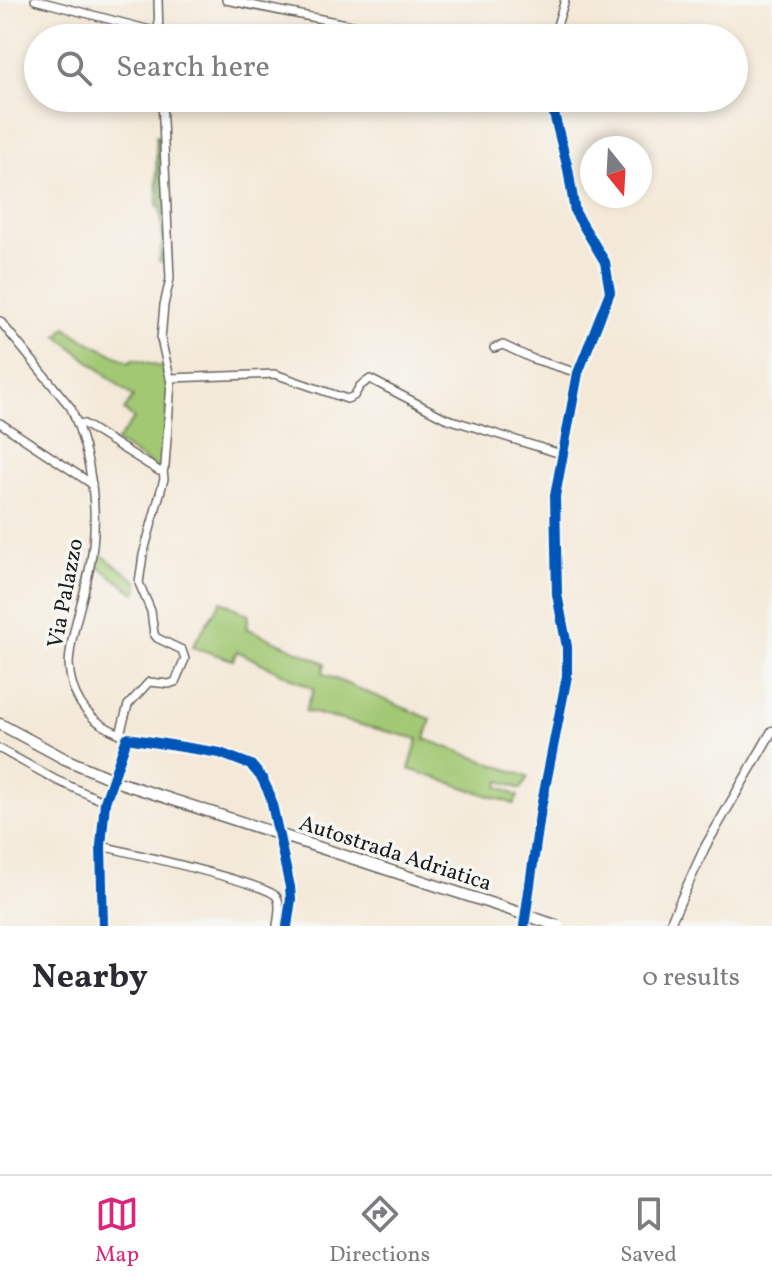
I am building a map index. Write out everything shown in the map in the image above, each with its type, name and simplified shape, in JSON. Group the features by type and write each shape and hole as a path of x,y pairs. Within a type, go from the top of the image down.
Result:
{"highway":[{"name":"Autostrada Adriatica","path":"0,724 65,759 131,787 501,910 538,926"},
{"name":"Autostrada Adriatica","path":"0,731 62,765 122,790 558,926"}],"main road":[{"path":"669,926 705,847 772,731"}],"street":[{"path":"35,0 120,24"},
{"path":"158,0 159,24"},
{"path":"226,0 354,24"},
{"path":"557,24 565,0"},
{"path":"103,926 101,846 106,798 116,770 128,705 149,682 175,682 185,659 182,650 154,634 151,611 139,583 143,555 164,479 170,378 161,339 170,279 163,112"},
{"path":"524,926 541,808 567,676 567,647 557,594 555,496 578,373 610,292 605,262 575,212 554,112"},
{"name":"Via Palazzo","path":"0,321 57,387 71,408 78,423 92,484 94,537 72,641 70,674 83,709 124,736 236,758 257,771 273,805 290,887 287,926"},
{"path":"494,348 503,345 533,359 578,373"},
{"path":"170,378 275,374 347,399 370,379 445,418 561,454"},
{"path":"0,423 92,484"},
{"path":"78,423 163,471"},
{"path":"0,749 56,780 106,798"},
{"path":"101,846 225,877 274,894 279,903 277,926"}],"green space":[{"path":"156,136 163,138 169,265 159,261 163,241 160,207 157,207"},
{"path":"66,327 130,363 132,359 164,368 169,381 163,467 160,470 116,442 134,419 124,410 133,397 58,336"},
{"path":"96,551 137,581 135,593 94,563"},
{"path":"221,601 249,615 246,628 325,663 323,674 431,719 425,739 528,777 521,789 500,781 498,787 518,796 514,804 409,769 418,739 305,711 314,689 237,651 233,660 192,647"}],"cycle path":[{"path":"524,926 541,808 567,676 567,647 557,594 555,496 578,373 610,292 605,262 575,212 554,112"},
{"path":"103,926 101,846 105,802 127,738 220,753 251,765 270,795 290,887 287,926"}]}
